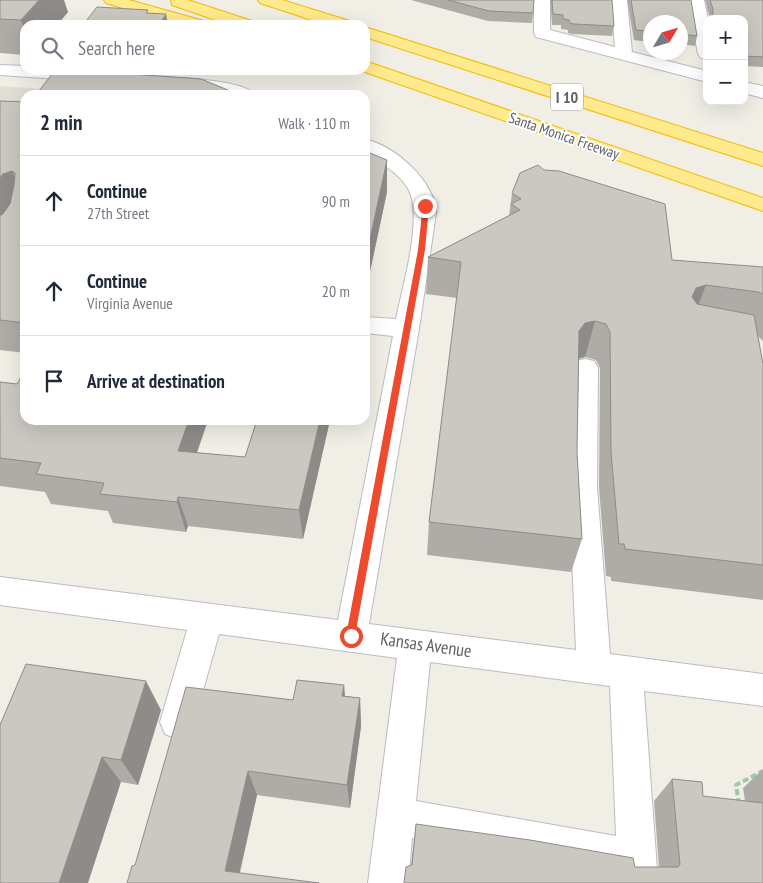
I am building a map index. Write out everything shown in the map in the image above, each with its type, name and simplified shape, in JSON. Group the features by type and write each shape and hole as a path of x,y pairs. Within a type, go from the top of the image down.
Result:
{"highway":[{"path":"112,0 181,20"},
{"path":"172,0 231,20"},
{"path":"266,0 328,20"},
{"path":"299,0 342,20"},
{"name":"I 10","path":"370,33 763,160"},
{"name":"Santa Monica Freeway","path":"370,68 763,205"},
{"path":"370,75 439,93"}],"street":[{"path":"542,0 542,33 703,76"},
{"path":"619,0 624,55"},
{"path":"696,0 703,34"},
{"path":"0,70 20,71"},
{"path":"73,75 102,77"},
{"path":"168,82 202,90"},
{"path":"748,88 763,92"},
{"path":"351,636 421,250 425,206 418,188 406,173 370,148"},
{"path":"370,326 407,330"},
{"path":"396,816 637,871 583,487 585,368"},
{"name":"Kansas Avenue","path":"0,591 763,690"},
{"path":"169,750 207,618"},
{"path":"388,883 415,644"}],"path":[{"path":"740,815 736,785 763,771"}],"shaded area":[{"path":"0,86 62,90 20,90 20,150 0,179"}],"building":[{"path":"0,0 39,0 21,20 0,19"},
{"path":"448,0 534,0 533,13 489,11"},
{"path":"552,0 612,0 614,26 570,23 569,20 563,19 563,15 553,14"},
{"path":"631,0 691,0 697,36 688,35 688,15 643,15 643,30 636,30"},
{"path":"710,0 763,0 763,57 748,56 748,15 713,15"},
{"path":"97,7 148,10 146,13 166,14 162,20 87,20"},
{"path":"51,75 145,75 201,79 228,90 40,90"},
{"path":"0,101 20,102 20,322 0,320 0,215 10,204 15,173 12,171 3,174 0,178"},
{"path":"370,153 387,160 370,239"},
{"path":"538,165 544,170 559,171 665,204 672,260 763,267 763,294 706,285 696,288 692,297 697,304 754,315 763,364 763,565 625,549 624,544 619,544 611,452 610,332 606,324 595,321 585,323 579,331 577,452 582,539 429,522 461,262 428,257 520,210 511,204 521,199 512,193 520,173"},
{"path":"20,379 20,425 187,425 178,451 245,457 255,425 319,425 299,510 178,497 177,502 100,494 104,483 36,474 41,463 0,458 0,382 17,384"},
{"path":"26,664 146,681 121,760 102,757 59,883 0,883 0,725"},
{"path":"297,680 344,685 342,696 360,698 347,785 248,771 225,871 319,883 127,883 132,866 135,865 186,687 293,700"},
{"path":"672,779 702,782 703,796 763,803 763,883 404,883 406,867 412,865 416,824 530,840 633,858 635,867 678,867 680,865"}],"route":[{"path":"351,636 421,250 425,226 425,206"}]}
